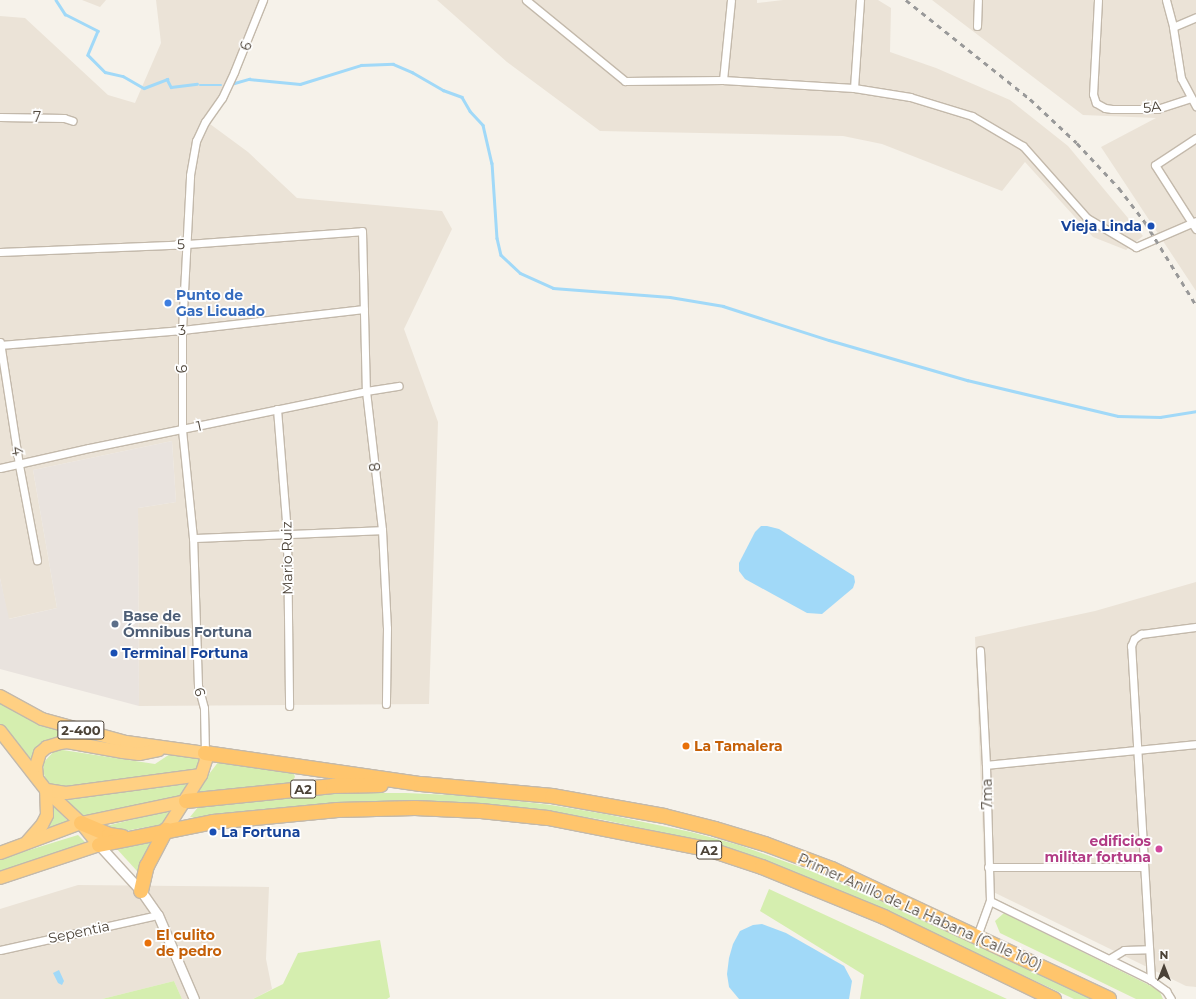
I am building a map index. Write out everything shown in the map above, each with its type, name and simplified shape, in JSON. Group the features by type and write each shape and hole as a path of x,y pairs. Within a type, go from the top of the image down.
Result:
{"highway":[{"name":"2-400","path":"0,696 42,719 126,742 421,784"},
{"path":"0,731 46,790 81,823 99,845"},
{"path":"38,780 36,766 38,757 47,747 53,744 67,742 139,754 168,748"},
{"path":"141,891 147,866 166,830 186,801 201,775 206,760 205,753"},
{"path":"46,790 66,793 201,775"},
{"name":"A2","path":"0,853 81,823 186,801 333,786 421,784"},
{"name":"Primer Anillo de La Habana (Calle 100)","path":"421,784 552,796 664,816 765,844 832,870 977,936 1109,999"},
{"path":"25,844 42,826 47,815 46,790"},
{"name":"Primer Anillo de La Habana (Calle 100)","path":"166,830 213,822 336,810 415,808 481,811 548,818 711,850 762,867 884,917 1054,999"},
{"path":"81,823 114,837 136,837"},
{"name":"A2","path":"0,878 99,845 166,830"}],"street":[{"name":"6","path":"205,753 204,708 198,686 193,538 182,430 182,330 190,174 196,141 206,122 222,98 263,0"},
{"path":"526,0 625,81 723,80 854,88 910,97 972,116 1023,146 1086,218 1136,247 1195,225 1155,165 1196,138"},
{"path":"723,80 731,0"},
{"path":"854,88 860,0"},
{"path":"977,26 978,0"},
{"name":"5A","path":"1098,0 1094,99 1100,106 1112,109 1157,109 1191,98"},
{"path":"1166,0 1173,27 1181,78 1196,106"},
{"path":"1173,27 1196,17"},
{"name":"7","path":"0,117 64,118 73,121"},
{"name":"5","path":"0,252 187,244 362,231"},
{"name":"8","path":"362,231 366,391 382,530 388,628 386,704"},
{"name":"3","path":"0,344 182,330 364,309"},
{"name":"4","path":"0,344 19,465 37,560"},
{"name":"1","path":"0,468 277,409 366,391 399,386"},
{"name":"Mario Ruiz","path":"277,409 287,534 288,706"},
{"path":"193,538 382,530"},
{"path":"1151,980 1143,867 1132,642 1141,634 1196,627"},
{"name":"7ma","path":"977,936 990,901 986,765 980,650"},
{"path":"986,765 1196,744"},
{"path":"99,845 141,891 158,915 194,999"},
{"path":"988,867 1143,867"},
{"path":"990,901 1151,980 1166,990 1171,999"},
{"name":"Sepentia","path":"0,950 158,915"},
{"path":"1110,959 1124,950 1149,949"}],"shaded area":[{"path":"82,0 106,0 100,7"},
{"path":"156,0 264,0 210,124 248,152 297,198 442,211 452,229 404,329 438,422 429,704 139,706 138,508 176,502 172,441 33,470 57,608 8,619 0,578 0,16 25,18 108,95 135,103 161,43"},
{"path":"437,0 757,0 757,3 783,0 878,0 891,8 890,52 936,68 1010,100 1068,146 1143,236 1126,250 1093,237 1025,162 1002,191 882,144 843,136 600,131 507,62"},
{"path":"932,0 1196,0 1196,291 1101,147 1156,118 1083,115"},
{"path":"172,441 176,502 138,508 139,706 0,669 0,578 9,619 57,608 33,470"},
{"path":"1196,582 1196,987 1186,986 985,888 975,637 1095,611"},
{"path":"78,885 269,887 266,959 272,989 253,999 182,999 174,981 102,999 0,999 0,909"}],"green space":[{"path":"0,702 35,722 81,739 51,739 40,746 29,762 0,724"},
{"path":"56,749 155,764 170,754 194,757 200,760 198,770 71,789 55,787 46,780 43,771 44,762"},
{"path":"219,761 293,771 295,777 291,783 199,792 203,782"},
{"path":"189,782 184,797 89,819 80,813 67,800"},
{"path":"333,793 406,793 474,796 551,805 605,814 691,832 739,845 814,872 925,918 1094,999 1074,999 891,914 810,879 738,853 688,838 604,820 547,811 468,803 406,802 330,803 196,818 190,817 199,806"},
{"path":"54,807 70,823 45,832 51,821"},
{"path":"167,811 171,815 164,824 119,832 102,827"},
{"path":"78,835 88,845 0,874 0,859"},
{"path":"158,838 137,871 116,848"},
{"path":"769,889 1007,999 860,999 864,975 760,911"},
{"path":"1004,913 1159,990 1163,999 1136,999 1000,933 995,921"},
{"path":"380,940 390,997 387,999 253,999 283,984 298,953"},
{"path":"174,981 182,999 102,999"}],"water":[{"path":"761,526 779,529 854,576 855,582 853,588 822,614 807,613 745,579 739,571 739,563 755,532"},
{"path":"762,924 786,933 844,966 852,981 849,999 739,999 729,987 727,974 733,944 740,931 753,925"},
{"path":"59,970 64,981 62,985 58,983 53,973"}],"waterway":[{"path":"56,0 65,14 98,31 88,55 105,72 123,76 144,88 167,79 171,87 197,84"},
{"path":"231,84 249,79 300,84 361,65 393,64 412,72 443,90 462,97 470,111 483,125 492,163 497,238 501,255 520,273 553,288 670,297 723,306 829,340 967,380 1118,416 1160,417 1196,411"},
{"path":"200,85 221,85"}],"railway":[{"path":"906,0 1030,99 1077,143 1119,188 1145,222 1196,305"}],"place":[{"name":"Vieja Linda","path":"1151,226"},
{"name":"Punto de Gas Licuado","path":"168,303"},
{"name":"Base de Ómnibus Fortuna","path":"115,624"},
{"name":"Terminal Fortuna","path":"114,653"},
{"name":"La Tamalera","path":"686,746"},
{"name":"La Fortuna","path":"213,832"},
{"name":"edificios militar fortuna","path":"1159,849"},
{"name":"El culito de pedro","path":"148,943"}]}
